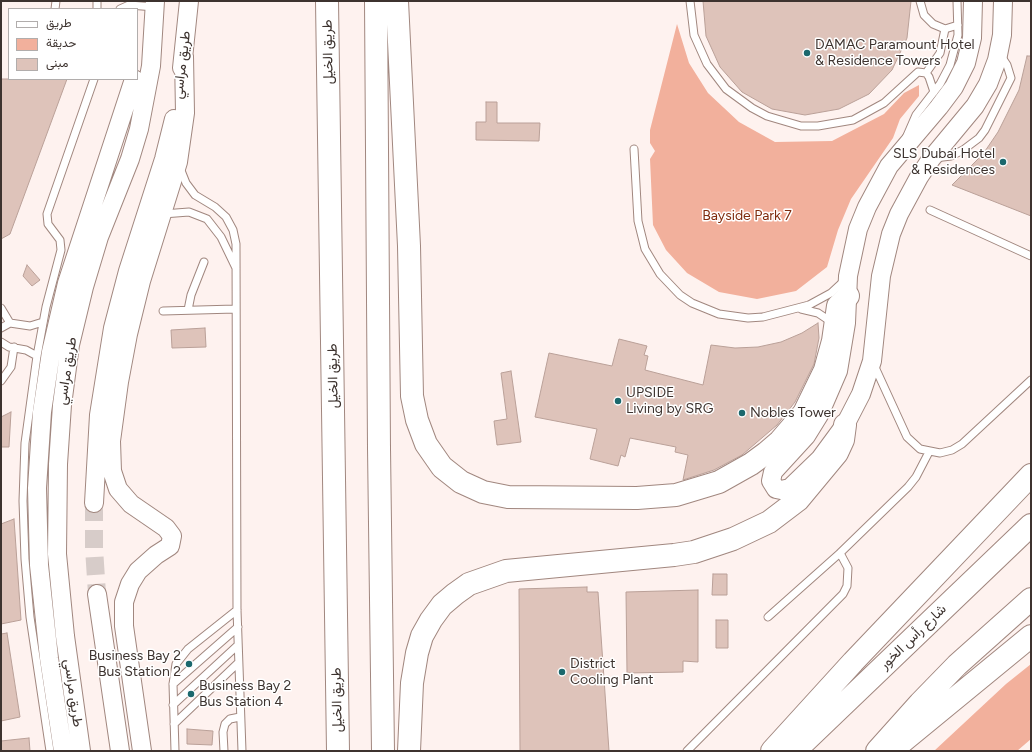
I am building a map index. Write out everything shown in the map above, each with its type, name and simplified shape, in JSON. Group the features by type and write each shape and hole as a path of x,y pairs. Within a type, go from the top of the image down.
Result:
{"highway":[{"name":"طريق الخيل","path":"327,1 338,751"},
{"path":"376,1 379,440 384,751"},
{"path":"397,1 409,246 412,396 417,420 426,444 442,467 451,475 471,488 496,496 508,497 650,498 689,492 719,482 740,471 780,441 804,414 825,370 838,306 848,286"},
{"path":"409,751 412,683 417,653 422,636 431,620 442,605 455,594 469,584 506,571 674,555 701,550 733,539 769,522 798,500 836,453 843,440 845,425"},
{"path":"772,751 853,662 1031,475"},
{"name":"شارع رأس الخور","path":"795,751 1031,525"},
{"path":"877,751 920,703 957,665 1031,599"},
{"path":"892,751 1031,636"}],"street":[{"name":"طريق مراسي","path":"94,503 99,415 113,328 128,271 169,139 178,98 184,56 189,1"},
{"path":"973,1 972,38 966,63 954,87 940,107 889,166 867,207 858,229 848,286 842,353 830,394 819,416 806,436 773,472 771,476 773,485 781,490 790,488 820,459 845,425 861,394 872,361 881,276 891,234 908,195 931,159 975,106 988,84 1002,35 1003,1"},
{"name":"طريق مراسي","path":"81,751 58,569 56,530 62,405 70,345 89,268 108,213 130,159 139,129 147,90 154,34 155,4"},
{"path":"138,70 154,34"},
{"path":"142,751 124,626 124,602 130,584 138,571 151,559 170,546 172,536 170,531 131,504 124,497 114,480 112,471 111,446 116,402 128,334 142,281 178,162 185,113 184,56"},
{"path":"63,751 49,658 37,616 39,450 48,367 60,281 134,80"},
{"path":"97,594 120,751"},
{"path":"34,641 49,658"}],"lane":[{"path":"690,1 694,36 707,64 716,77 726,89 752,108 784,122 801,126 818,126 853,120 884,103 914,74 922,72 926,73"},
{"path":"920,1 922,9 928,20 945,29 958,24"},
{"path":"905,146 911,122 946,75 952,60 956,45 958,24 957,1"},
{"path":"123,8 129,6 155,4"},
{"path":"926,73 940,53 945,29"},
{"path":"926,73 932,82 934,92"},
{"path":"50,751 34,641 37,616 24,552 24,479 28,414 43,322 60,281 61,245 57,236 48,224 46,214 94,80"},
{"path":"634,149 638,221 641,235 652,262 669,286 692,303 719,314 748,318 797,309 820,300 835,289 848,286"},
{"path":"178,162 190,189 201,199 221,212 230,223 235,237 237,610 242,751"},
{"path":"930,210 1031,256"},
{"path":"163,214 189,212 207,219 221,237 236,270"},
{"path":"188,310 191,295 204,262"},
{"path":"1,308 10,323"},
{"path":"163,311 235,309"},
{"path":"797,309 818,313 835,326"},
{"path":"1,328 10,323 30,326 43,322"},
{"path":"1,342 5,346 26,350 37,356"},
{"path":"1,381 11,367 14,347"},
{"path":"872,361 907,437 913,444 929,452 940,453 952,450 962,444 1031,380"},
{"path":"768,617 840,553 908,487 916,477 929,452"},
{"path":"687,751 843,594 849,577 848,568 840,553"},
{"path":"175,751 173,684 174,673 181,656 237,610"},
{"path":"173,684 238,627"},
{"path":"173,705 238,645"},
{"path":"174,724 238,663"},
{"path":"224,751 222,732 224,724 230,719 240,716"}],"green space":[{"name":"Bayside Park 7","path":"677,24 689,63 708,93 739,122 775,142 832,141 884,114 904,93 919,85 919,96 900,119 893,138 851,199 838,230 827,267 796,291 757,299 719,292 687,273 666,250 653,225 650,159 655,151 650,143 650,130"},
{"path":"1031,664 1031,739 1017,751 934,751 1006,684"}],"building":[{"name":"DAMAC Paramount Hotel & Residence Towers","path":"703,1 911,1 907,38 892,70 869,94 839,109 805,115 772,109 742,92 720,67 706,36"},
{"name":"SLS Dubai Hotel & Residences","path":"1027,56 1031,56 1031,216 952,185 983,154 998,132 1019,90"},
{"path":"1,79 67,80 10,234 1,239"},
{"path":"486,102 497,102 497,123 540,123 539,141 476,140 476,122 486,122"},
{"path":"27,265 40,280 32,286 23,276"},
{"path":"818,323 819,338 814,364 795,402 777,425 742,455 714,470 683,480 688,455 675,452 676,447 630,438 625,457 621,455 618,466 590,459 597,429 535,417 549,353 612,366 619,339 647,346 644,355 648,356 645,370 703,385 711,345 735,348 758,347 781,342 802,333"},
{"path":"205,328 206,347 172,348 171,330"},
{"path":"511,371 521,442 497,445 494,421 507,419 501,373"},
{"path":"11,412 9,447 1,447 1,417"},
{"path":"14,519 21,620 1,624 1,524"},
{"path":"713,574 727,574 727,595 712,595"},
{"name":"District Cooling Plant","path":"587,587 587,592 598,592 609,751 520,751 519,589"},
{"path":"698,590 698,662 683,661 683,672 627,673 626,592"},
{"path":"716,620 728,620 728,648 716,648"},
{"path":"7,633 20,717 1,721 1,634"},
{"path":"187,729 213,731 212,745 187,744"},
{"path":"29,738 30,751 1,751 1,741"}],"tunnel":[{"path":"94,503 94,548 97,594"}],"place":[{"name":"DAMAC Paramount Hotel & Residence Towers","path":"807,53"},
{"name":"SLS Dubai Hotel & Residences","path":"1003,162"},
{"name":"UPSIDE Living by SRG","path":"618,401"},
{"name":"Nobles Tower","path":"742,413"},
{"name":"Business Bay 2 Bus Station 2","path":"189,664"},
{"name":"District Cooling Plant","path":"562,672"},
{"name":"Business Bay 2 Bus Station 4","path":"191,694"}]}
